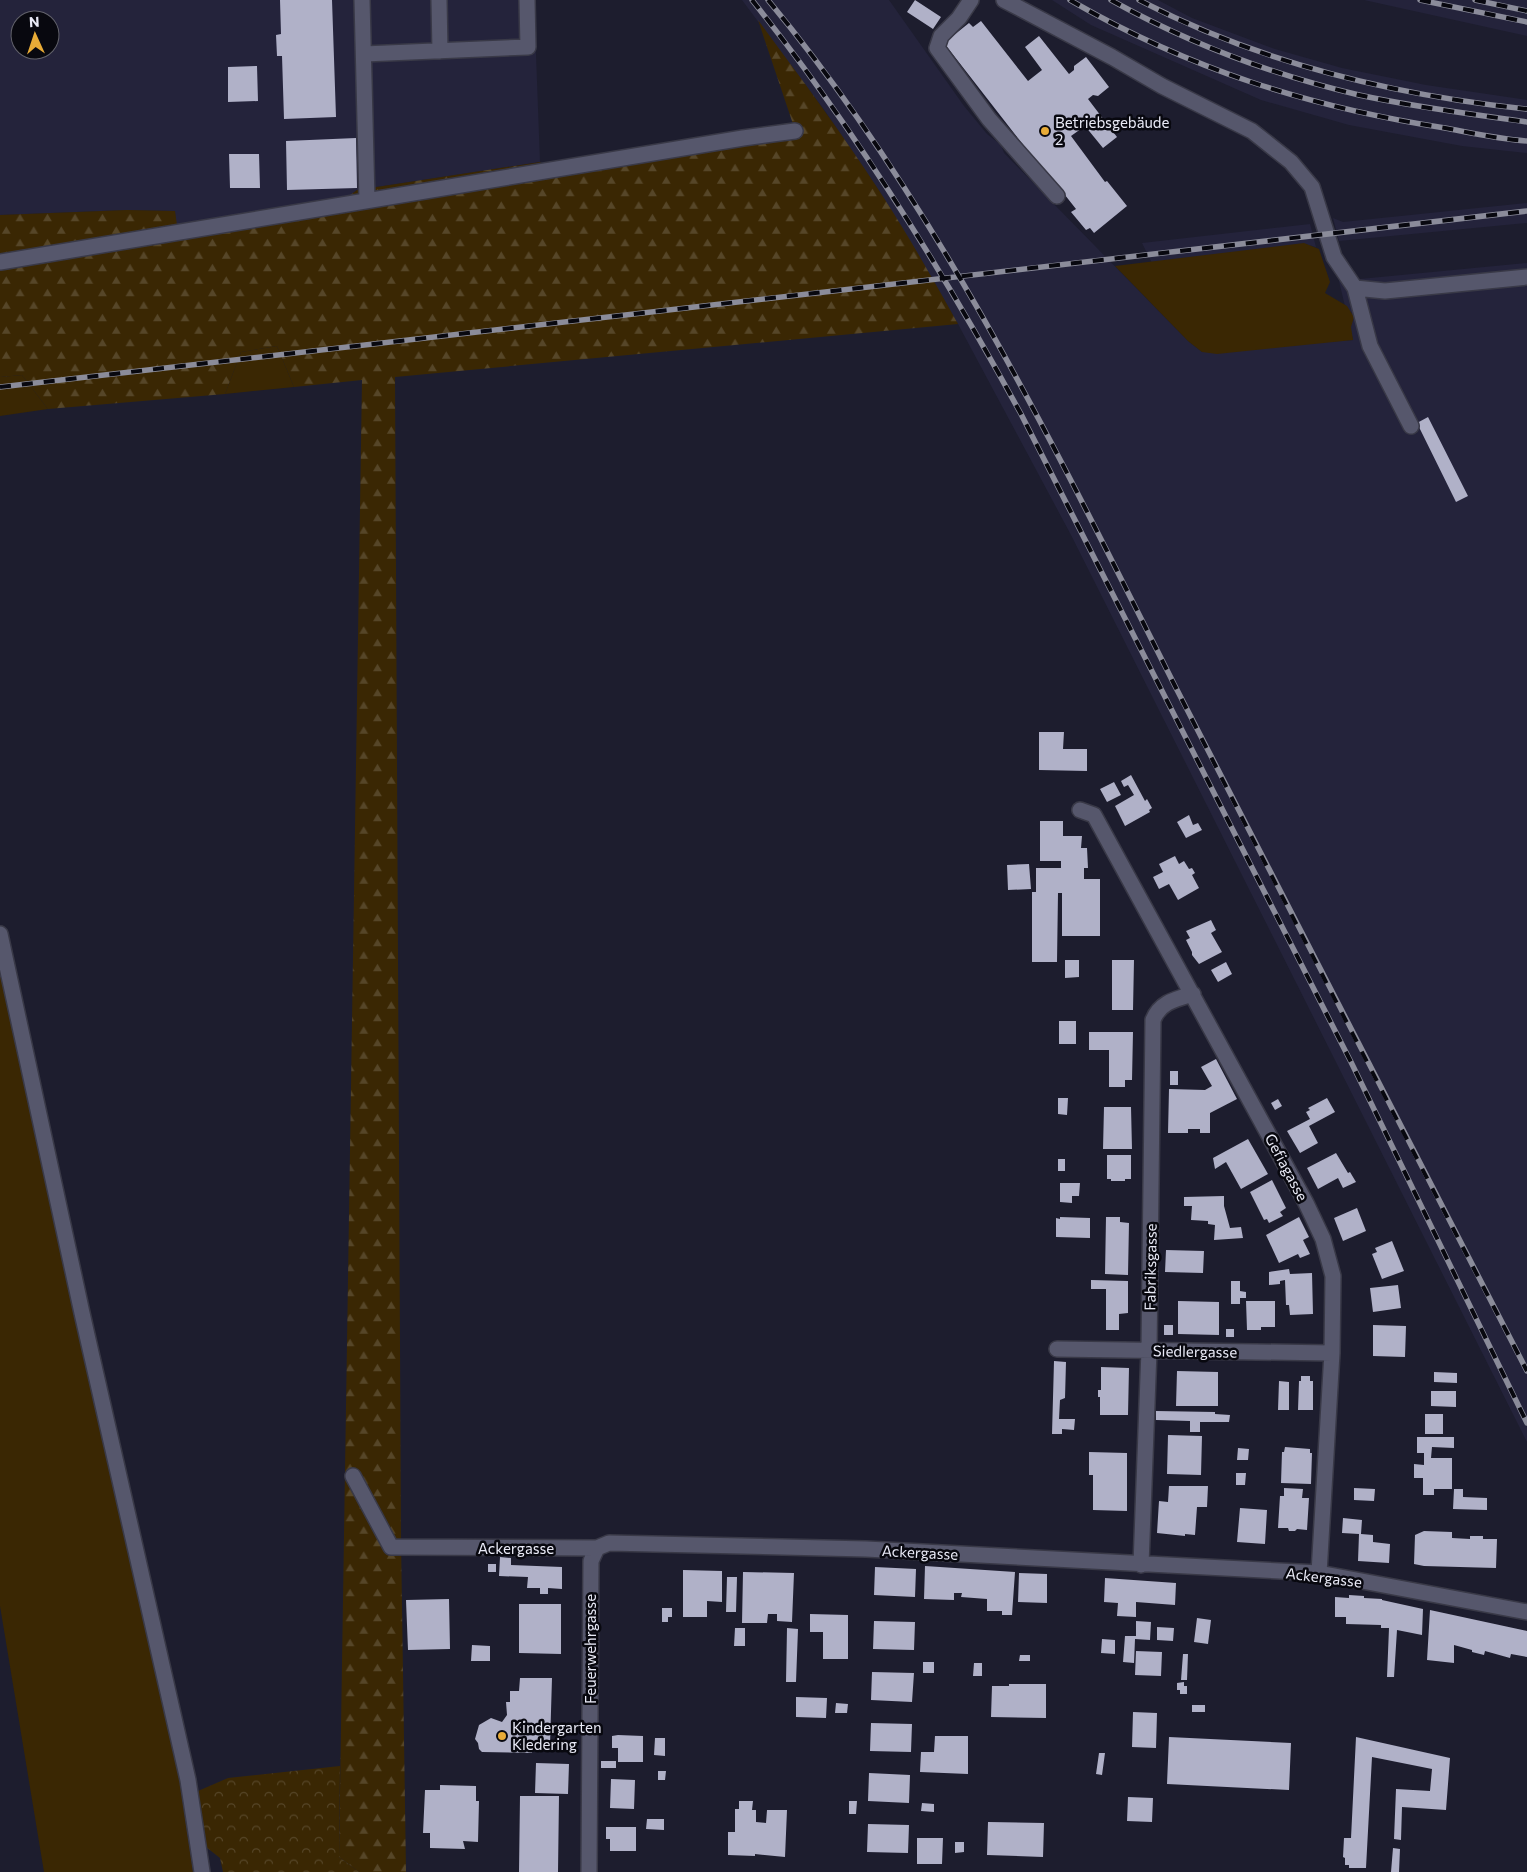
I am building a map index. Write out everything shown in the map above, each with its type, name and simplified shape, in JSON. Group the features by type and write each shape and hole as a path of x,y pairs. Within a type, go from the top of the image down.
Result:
{"street":[{"path":"362,0 367,200"},
{"path":"439,0 440,51"},
{"path":"364,54 528,47 527,0"},
{"path":"971,0 959,18 941,36 937,48 989,119 1057,196"},
{"path":"1004,0 1162,86 1252,131 1291,162 1312,187 1334,257 1354,288 1370,346 1411,426"},
{"path":"0,262 743,138 795,131"},
{"path":"1354,288 1385,291 1527,277"},
{"name":"Gefiagasse","path":"1080,810 1094,815 1306,1203 1323,1239 1333,1276 1332,1353 1319,1573"},
{"path":"0,934 82,1313 188,1780 202,1872"},
{"name":"Fabriksgasse","path":"1140,1565 1149,1350 1153,1020 1157,1010 1173,1000 1193,994"},
{"name":"Siedlergasse","path":"1057,1349 1332,1353"},
{"name":"Ackergasse","path":"353,1476 391,1547 597,1548 609,1543 866,1549 1319,1573 1527,1612"},
{"name":"Feuerwehrgasse","path":"589,1872 591,1561 597,1548"}],"shaded area":[{"path":"0,0 534,0 540,162 357,190 349,196 176,225 175,211 127,210 0,215"},
{"path":"742,0 889,0 964,106 987,134 1001,145 1004,153 1188,341 1202,352 1353,340 1339,281 1527,263 1527,1442 1071,535 958,324 880,192 825,111"},
{"path":"1052,0 1158,0 1192,18 1275,49 1342,68 1426,85 1527,100 1527,153 1462,146 1349,125 1261,100 1091,25"},
{"path":"1364,0 1527,0 1527,36"},
{"path":"1527,203 1527,223 1339,241 1333,218 1343,222"},
{"path":"1310,224 1316,247 1304,244 1152,263 1142,243"}],"green space":[{"path":"758,20 866,170 930,274 958,324 395,377 401,1541 406,1872 359,1872 339,1857 362,380 294,387 277,346 241,352 225,394 48,409 22,375 0,377 0,215 127,210 175,211 177,225 349,196 357,190 540,162 549,170 795,130"},
{"path":"1304,243 1319,249 1330,282 1325,293 1347,306 1354,317 1351,327 1353,340 1217,354 1202,352 1188,341 1115,266"},
{"path":"277,346 294,387 225,394 241,352"},
{"path":"22,375 48,409 0,416 0,377"},
{"path":"0,934 164,1675 193,1872 44,1872 0,1606"},
{"path":"340,1766 339,1857 359,1872 223,1872 220,1858 206,1847 198,1791 228,1778"}],"building":[{"path":"280,0 332,0 336,117 284,119 282,56 277,56 276,35 281,34"},
{"path":"915,0 941,17 933,29 907,12"},
{"name":"Betriebsgebäude 2","path":"981,21 1028,81 1042,70 1025,47 1039,36 1069,74 1074,70 1074,66 1086,57 1109,87 1098,96 1093,95 1088,99 1117,137 1103,148 1085,126 1071,136 1105,182 1107,181 1127,206 1094,233 1090,228 1086,230 1071,212 1076,209 1050,176 1048,177 944,43 969,23 973,27"},
{"path":"257,66 258,101 228,102 228,67"},
{"path":"356,138 357,188 287,190 286,141"},
{"path":"229,154 259,154 260,188 230,188"},
{"path":"1428,417 1468,496 1456,502 1417,423"},
{"path":"1039,732 1064,732 1063,749 1087,749 1087,771 1039,770"},
{"path":"1131,775 1145,801 1147,799 1152,808 1149,810 1150,812 1125,826 1115,806 1134,795 1128,785 1124,787 1121,781"},
{"path":"1114,782 1121,795 1107,802 1100,789"},
{"path":"1189,815 1193,825 1198,823 1202,830 1186,838 1177,822"},
{"path":"1040,821 1063,821 1063,836 1082,836 1081,848 1087,848 1088,868 1084,868 1084,879 1100,879 1100,936 1062,936 1062,893 1058,893 1057,962 1032,962 1032,892 1036,892 1036,868 1061,868 1061,861 1040,861"},
{"path":"1175,856 1179,864 1184,861 1189,869 1192,868 1195,873 1192,875 1199,888 1178,900 1169,884 1159,889 1153,877 1163,872 1159,864"},
{"path":"1029,864 1031,889 1008,890 1007,865"},
{"path":"1211,920 1216,930 1211,933 1222,952 1199,964 1192,955 1186,940 1190,938 1186,931"},
{"path":"1065,960 1079,960 1079,977 1065,978"},
{"path":"1112,960 1134,960 1133,1010 1112,1010"},
{"path":"1226,962 1232,974 1218,982 1211,970"},
{"path":"1059,1021 1076,1021 1076,1044 1059,1044"},
{"path":"1089,1032 1133,1032 1132,1080 1125,1080 1125,1087 1109,1087 1109,1050 1089,1050"},
{"path":"1216,1059 1237,1099 1210,1113 1210,1133 1200,1133 1200,1129 1188,1129 1188,1133 1168,1133 1169,1089 1205,1090 1212,1086 1201,1067"},
{"path":"1170,1071 1178,1071 1178,1085 1170,1085"},
{"path":"1058,1098 1068,1098 1067,1115 1058,1114"},
{"path":"1327,1098 1335,1112 1309,1126 1318,1143 1300,1153 1287,1131 1310,1119 1306,1112 1310,1110 1308,1108"},
{"path":"1278,1099 1282,1106 1275,1110 1271,1103"},
{"path":"1104,1107 1131,1107 1132,1149 1103,1149"},
{"path":"1248,1139 1268,1174 1241,1189 1226,1162 1215,1169 1213,1158"},
{"path":"1336,1153 1356,1182 1343,1188 1338,1178 1318,1189 1307,1168"},
{"path":"1107,1155 1131,1155 1131,1179 1111,1181 1111,1179 1107,1179"},
{"path":"1058,1159 1065,1159 1065,1171 1058,1171"},
{"path":"1272,1180 1286,1208 1280,1212 1283,1216 1269,1223 1267,1219 1264,1220 1250,1192"},
{"path":"1060,1183 1080,1183 1079,1196 1072,1196 1072,1203 1060,1202"},
{"path":"1224,1196 1224,1206 1230,1228 1241,1227 1243,1238 1214,1240 1215,1225 1208,1224 1208,1221 1191,1220 1192,1206 1184,1206 1184,1197"},
{"path":"1357,1208 1366,1231 1343,1241 1334,1218"},
{"path":"1060,1217 1090,1218 1090,1238 1056,1237 1056,1218 1060,1219"},
{"path":"1106,1217 1120,1217 1120,1222 1129,1223 1128,1275 1105,1274"},
{"path":"1299,1217 1309,1237 1303,1240 1310,1254 1300,1258 1298,1254 1279,1263 1266,1235"},
{"path":"1392,1241 1404,1271 1382,1279 1372,1254 1377,1252 1375,1248"},
{"path":"1166,1250 1204,1251 1203,1273 1165,1272"},
{"path":"1289,1269 1290,1274 1312,1273 1313,1314 1290,1315 1289,1305 1286,1305 1285,1280 1280,1281 1280,1284 1269,1285 1269,1272"},
{"path":"1091,1280 1128,1281 1128,1313 1119,1314 1119,1330 1106,1330 1106,1289 1091,1289"},
{"path":"1231,1281 1240,1281 1240,1291 1246,1292 1246,1298 1240,1298 1240,1304 1231,1304"},
{"path":"1398,1285 1401,1308 1373,1312 1370,1288"},
{"path":"1178,1301 1219,1302 1219,1335 1178,1334"},
{"path":"1246,1301 1275,1301 1275,1327 1247,1330"},
{"path":"1164,1325 1173,1325 1173,1335 1164,1335"},
{"path":"1373,1325 1406,1326 1405,1357 1373,1356"},
{"path":"1226,1329 1234,1329 1234,1337 1226,1337"},
{"path":"1054,1361 1066,1362 1065,1398 1060,1400 1059,1419 1075,1419 1074,1430 1062,1429 1062,1434 1052,1434"},
{"path":"1101,1367 1129,1368 1128,1415 1100,1415 1098,1390 1101,1390"},
{"path":"1177,1371 1218,1372 1218,1406 1176,1406"},
{"path":"1434,1372 1457,1373 1457,1383 1434,1382"},
{"path":"1301,1376 1310,1376 1310,1381 1313,1381 1313,1410 1298,1410 1299,1381 1301,1381"},
{"path":"1279,1381 1289,1382 1289,1410 1278,1410"},
{"path":"1431,1391 1456,1391 1456,1407 1431,1406"},
{"path":"1156,1411 1215,1412 1215,1414 1230,1415 1229,1422 1200,1422 1200,1432 1190,1432 1190,1421 1156,1420"},
{"path":"1425,1414 1443,1414 1443,1434 1425,1434"},
{"path":"1168,1435 1202,1436 1201,1475 1167,1474"},
{"path":"1417,1437 1454,1437 1454,1448 1432,1447 1431,1458 1452,1458 1452,1489 1434,1489 1434,1495 1423,1495 1423,1478 1414,1478 1414,1464 1424,1465 1424,1453 1417,1453"},
{"path":"1285,1447 1310,1449 1310,1453 1312,1453 1311,1484 1281,1483 1282,1452 1284,1452"},
{"path":"1238,1448 1249,1449 1248,1460 1237,1460"},
{"path":"1089,1452 1127,1453 1127,1511 1093,1510 1093,1475 1089,1475"},
{"path":"1236,1473 1246,1473 1245,1485 1236,1485"},
{"path":"1169,1486 1208,1486 1207,1507 1197,1507 1195,1535 1185,1534 1185,1536 1157,1533 1159,1501 1168,1502"},
{"path":"1284,1488 1303,1489 1302,1498 1309,1498 1307,1530 1297,1529 1289,1531 1288,1528 1278,1528 1280,1496 1284,1496"},
{"path":"1354,1488 1375,1489 1374,1501 1354,1500"},
{"path":"1454,1489 1463,1489 1463,1497 1487,1498 1487,1510 1453,1509"},
{"path":"1240,1508 1267,1510 1265,1544 1237,1542"},
{"path":"1343,1518 1362,1520 1361,1534 1373,1535 1373,1542 1390,1544 1389,1563 1358,1561 1359,1534 1342,1533"},
{"path":"1424,1531 1452,1532 1452,1538 1470,1539 1470,1536 1483,1536 1483,1539 1497,1539 1496,1568 1424,1566 1414,1564 1415,1535"},
{"path":"500,1557 511,1558 511,1565 562,1567 562,1589 548,1588 548,1594 540,1594 540,1588 527,1588 528,1577 499,1576"},
{"path":"488,1564 496,1564 496,1572 488,1572"},
{"path":"925,1566 1015,1572 1012,1615 1002,1615 1002,1611 987,1611 987,1599 961,1597 962,1593 954,1593 954,1600 924,1599"},
{"path":"875,1567 916,1569 915,1597 874,1595"},
{"path":"683,1570 722,1571 722,1602 707,1601 707,1617 683,1617"},
{"path":"743,1572 794,1573 792,1622 777,1621 777,1614 768,1614 767,1623 742,1623"},
{"path":"1019,1573 1047,1574 1047,1603 1018,1602"},
{"path":"727,1577 737,1577 736,1612 726,1612"},
{"path":"1105,1578 1176,1583 1175,1605 1136,1602 1136,1617 1117,1616 1118,1603 1104,1602"},
{"path":"1349,1595 1382,1599 1423,1609 1422,1635 1397,1630 1394,1677 1387,1677 1389,1628 1381,1628 1381,1625 1346,1624 1346,1617 1335,1617 1335,1597 1349,1598"},
{"path":"449,1599 450,1649 408,1650 406,1600"},
{"path":"519,1604 561,1604 561,1654 519,1653"},
{"path":"662,1608 672,1608 672,1617 668,1617 668,1622 662,1622"},
{"path":"1430,1610 1527,1631 1527,1657 1511,1654 1510,1658 1485,1651 1484,1655 1454,1645 1454,1663 1427,1660"},
{"path":"810,1614 848,1615 848,1659 823,1659 823,1632 810,1632"},
{"path":"1197,1618 1211,1620 1208,1644 1194,1642"},
{"path":"874,1621 915,1622 914,1650 873,1649"},
{"path":"1136,1621 1151,1622 1150,1640 1135,1639 1134,1663 1123,1662 1125,1636 1136,1636"},
{"path":"1157,1627 1174,1628 1173,1641 1157,1640"},
{"path":"735,1628 745,1628 745,1646 734,1646"},
{"path":"787,1628 798,1629 796,1682 786,1682"},
{"path":"1102,1639 1115,1640 1115,1654 1101,1653"},
{"path":"472,1645 490,1646 490,1661 471,1661"},
{"path":"1136,1651 1162,1652 1161,1676 1135,1675"},
{"path":"1183,1654 1188,1654 1187,1680 1181,1680"},
{"path":"1020,1655 1030,1655 1030,1661 1019,1661"},
{"path":"923,1662 934,1662 934,1673 923,1673"},
{"path":"974,1663 982,1663 982,1676 973,1676"},
{"path":"872,1672 914,1673 912,1702 871,1700"},
{"path":"520,1678 552,1678 550,1745 533,1745 532,1753 482,1752 475,1739 479,1725 491,1718 502,1722 507,1715 506,1702 510,1702 510,1691 519,1691"},
{"path":"1184,1682 1184,1686 1187,1686 1187,1694 1180,1694 1180,1690 1177,1690 1177,1683"},
{"path":"1009,1684 1046,1684 1046,1718 991,1717 992,1686 1009,1686"},
{"path":"796,1697 827,1698 826,1718 796,1717"},
{"path":"836,1703 848,1704 847,1713 835,1713"},
{"path":"1192,1705 1205,1705 1205,1712 1192,1712"},
{"path":"1133,1712 1157,1713 1156,1748 1132,1747"},
{"path":"871,1723 912,1724 911,1752 870,1751"},
{"path":"612,1736 643,1736 643,1762 618,1762 618,1748 612,1748"},
{"path":"935,1736 968,1736 968,1774 920,1772 921,1752 934,1752"},
{"path":"1169,1737 1291,1743 1289,1790 1167,1784"},
{"path":"1356,1737 1450,1758 1446,1810 1402,1807 1401,1840 1394,1839 1396,1789 1430,1791 1432,1769 1372,1757 1366,1868 1349,1868 1349,1865 1345,1865 1345,1858 1343,1857 1344,1838 1351,1838"},
{"path":"655,1738 665,1738 665,1756 654,1755"},
{"path":"1099,1753 1105,1753 1102,1775 1096,1774"},
{"path":"601,1761 616,1761 616,1768 601,1768"},
{"path":"536,1763 569,1764 568,1794 535,1793"},
{"path":"658,1771 666,1771 665,1780 658,1780"},
{"path":"869,1773 910,1775 909,1803 868,1801"},
{"path":"611,1779 635,1780 634,1809 610,1808"},
{"path":"440,1785 476,1786 476,1801 479,1801 478,1842 463,1841 465,1849 430,1848 430,1833 423,1833 425,1790 440,1790"},
{"path":"520,1796 559,1796 558,1872 519,1872"},
{"path":"1128,1797 1153,1798 1152,1822 1127,1821"},
{"path":"739,1801 753,1801 752,1810 756,1810 756,1822 766,1823 767,1810 787,1810 785,1857 755,1854 755,1856 728,1855 728,1832 735,1832 735,1809 739,1809"},
{"path":"849,1801 857,1801 856,1814 849,1814"},
{"path":"922,1803 934,1804 934,1812 921,1811"},
{"path":"647,1819 664,1819 664,1830 646,1829"},
{"path":"988,1822 1044,1823 1043,1857 987,1855"},
{"path":"868,1824 909,1825 908,1853 867,1852"},
{"path":"606,1827 636,1827 636,1851 610,1851 610,1839 606,1839"},
{"path":"917,1838 943,1838 942,1864 917,1864"},
{"path":"955,1842 964,1842 964,1852 955,1853"},
{"path":"1393,1848 1400,1849 1399,1872 1391,1872"}],"railway":[{"path":"752,0 862,149 896,201 960,306 1021,414 1351,1062 1527,1423"},
{"path":"768,0 829,79 886,160 940,244 990,330 1084,506 1305,942 1527,1371"},
{"path":"1070,0 1160,46 1251,82 1346,109 1527,141"},
{"path":"1111,0 1140,16 1201,44 1295,78 1380,99 1527,122"},
{"path":"1139,0 1232,42 1328,73 1426,95 1527,109"},
{"path":"1420,0 1527,22"},
{"path":"1475,0 1527,11"},
{"path":"0,387 1527,211"}],"place":[{"name":"Betriebsgebäude 2","path":"1045,131"},
{"name":"Kindergarten Kledering","path":"502,1736"}]}
